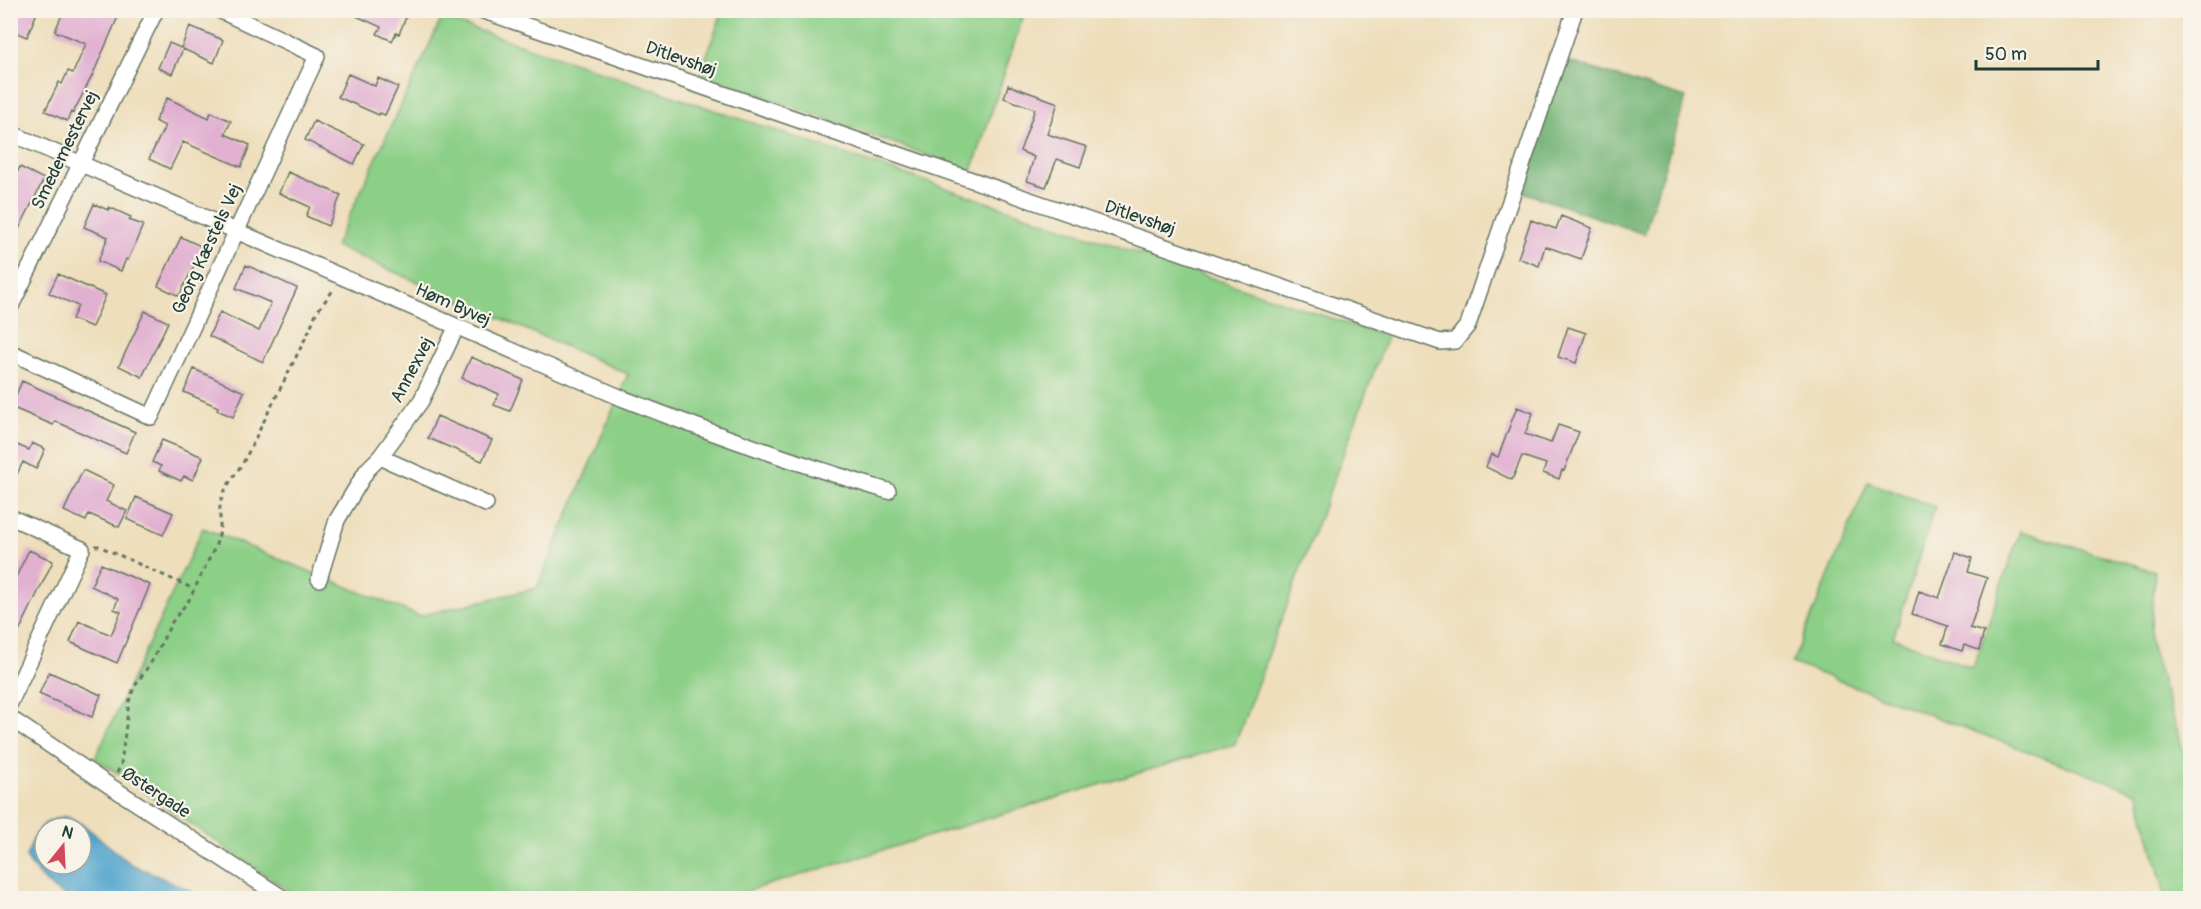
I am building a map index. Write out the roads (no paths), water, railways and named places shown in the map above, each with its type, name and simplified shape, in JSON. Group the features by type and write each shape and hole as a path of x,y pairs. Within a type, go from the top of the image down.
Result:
{"street":[{"name":"Smedemestervej","path":"10,308 156,10"},
{"name":"Georg Kæstels Vej","path":"10,352 151,417 317,56 219,10"},
{"name":"Ditlevshøj","path":"481,10 1440,342 1455,341 1468,325 1575,10"},
{"name":"Høm Byvej","path":"10,133 624,399 714,435 888,491"},
{"name":"Annexvej","path":"319,579 337,520 368,470 380,458 421,401 456,328"},
{"path":"380,458 486,504"},
{"path":"10,517 82,549 10,703"},
{"name":"Østergade","path":"10,718 283,898"}],"water":[{"path":"93,833 131,864 191,891 199,898 70,898 56,891 40,876 93,876"},
{"path":"33,841 33,867 26,857"}]}
